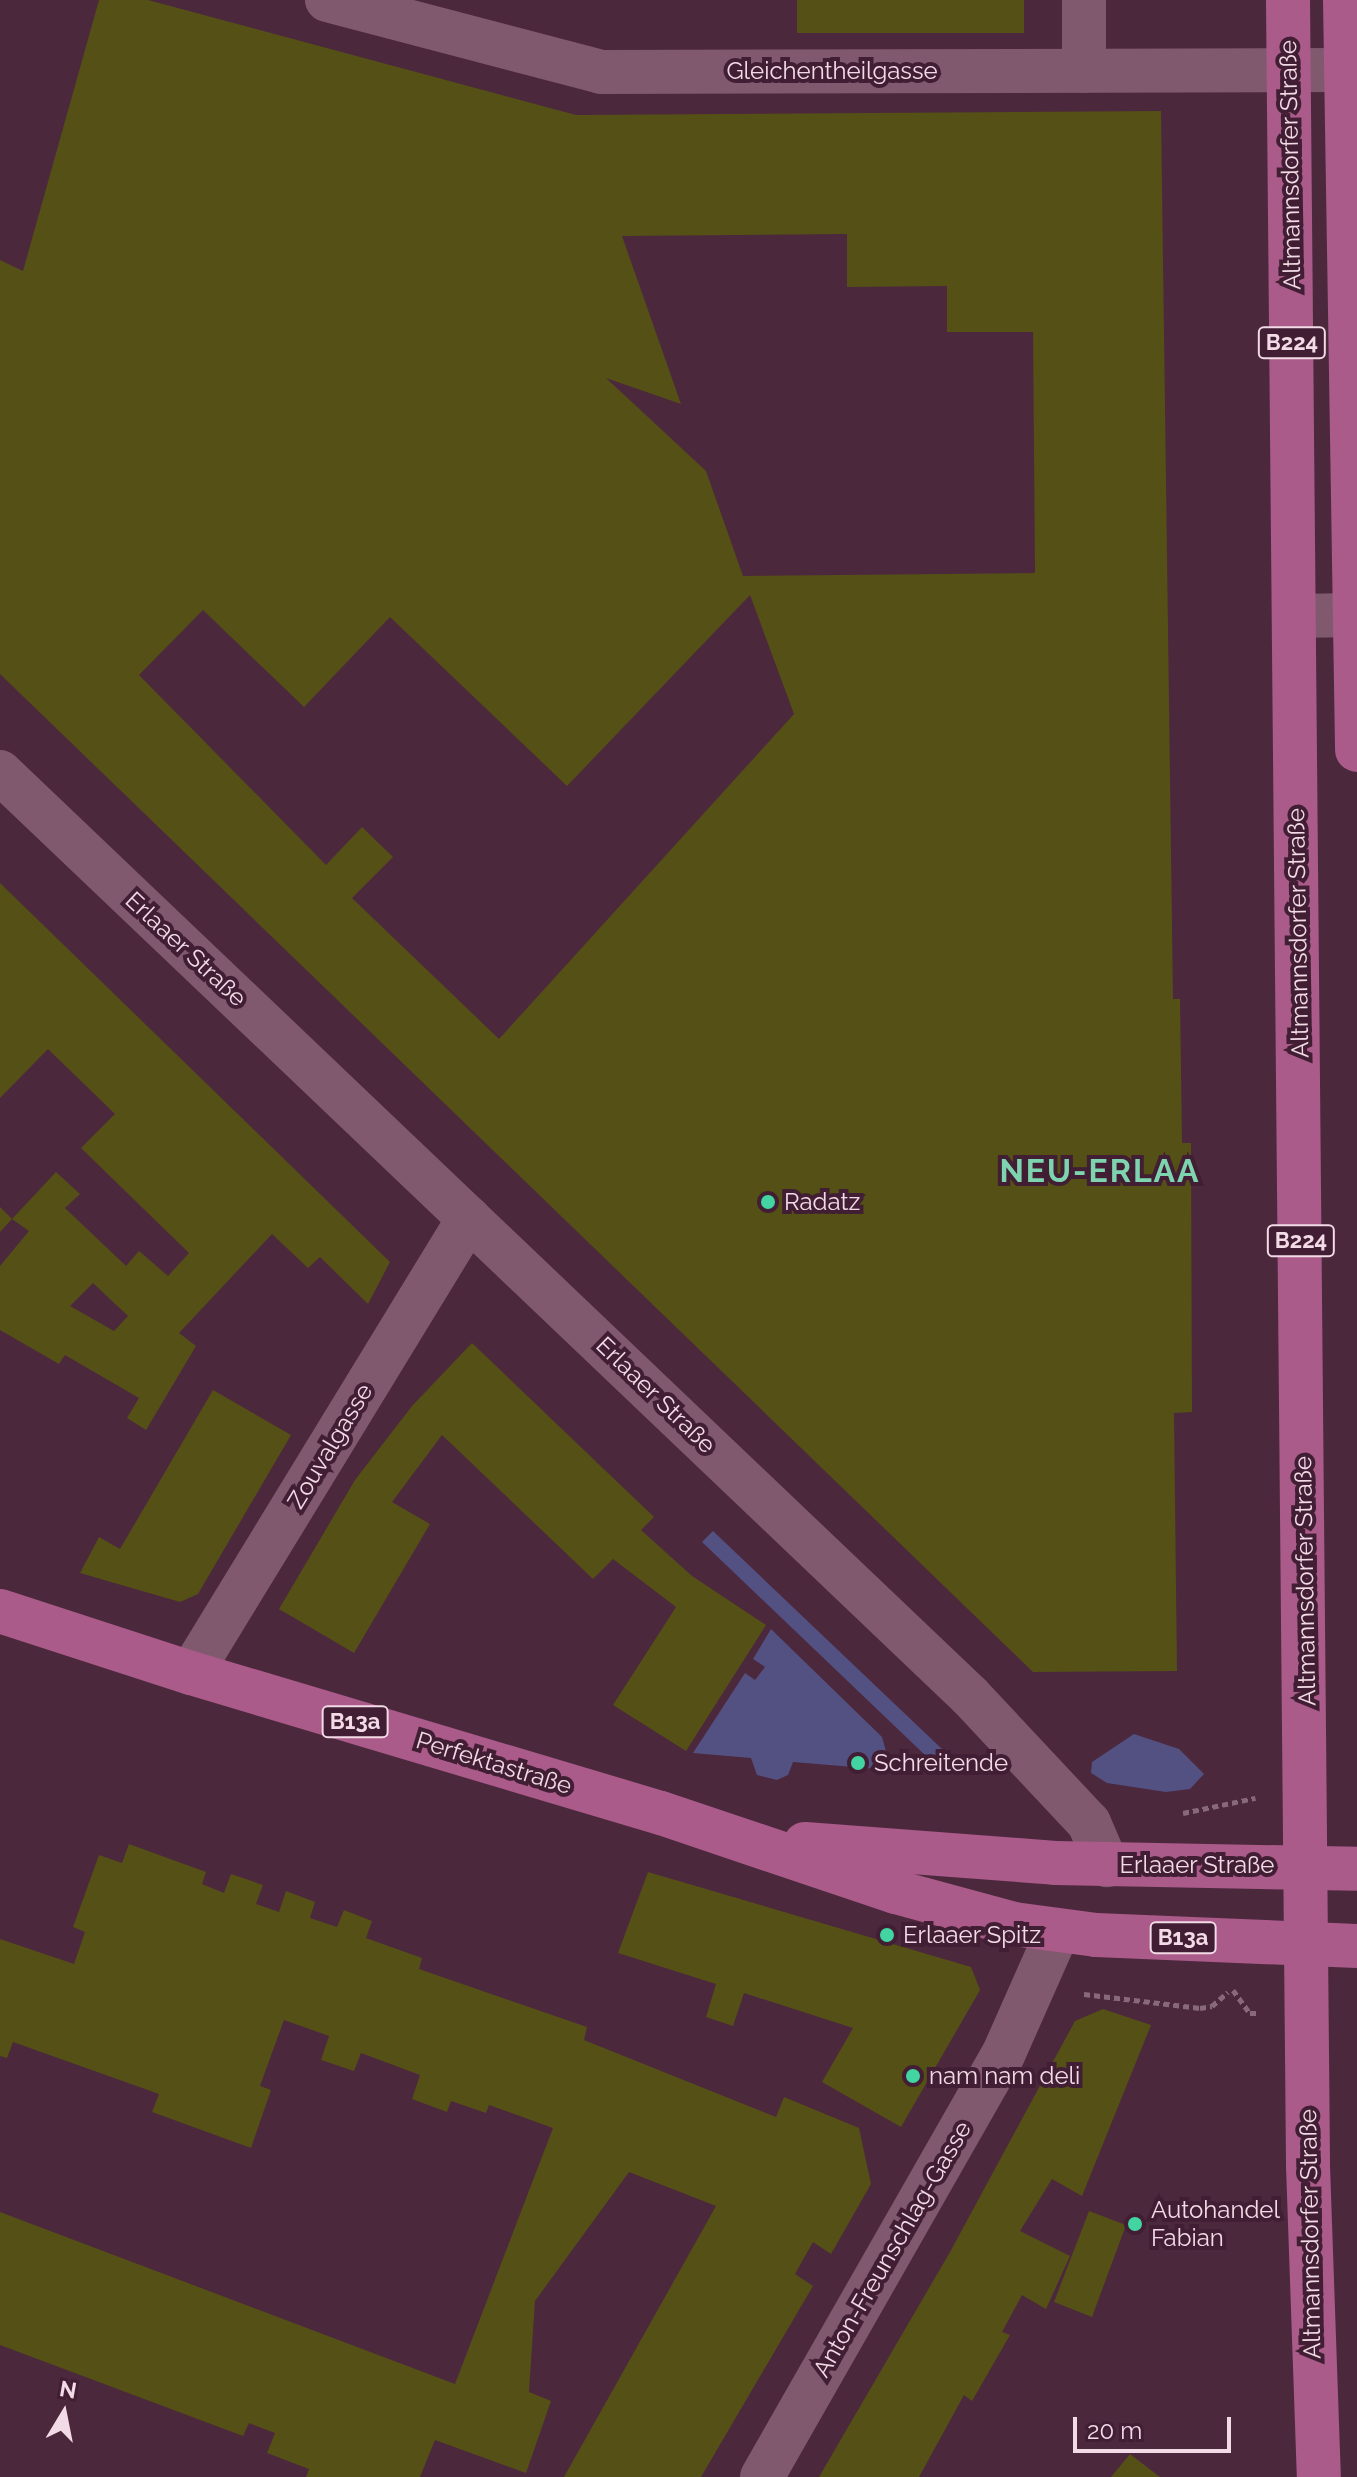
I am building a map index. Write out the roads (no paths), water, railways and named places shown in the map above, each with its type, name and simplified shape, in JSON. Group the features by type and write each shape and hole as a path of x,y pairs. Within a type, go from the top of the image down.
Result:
{"main road":[{"name":"Altmannsdorfer Straße","path":"1288,0 1295,616 1343,1906 1311,2318 1319,2477"},
{"name":"B224","path":"1345,0 1357,750"},
{"name":"Perfektastraße","path":"0,1611 191,1673 712,1829 896,1892 1058,1931"},
{"name":"Perfektastraße","path":"712,1829 817,1846 1107,1865"},
{"name":"Erlaaer Straße","path":"1107,1865 1343,1906"},
{"name":"B13a","path":"1058,1931 1343,1906"}],"street":[{"name":"Gleichentheilgasse","path":"327,0 601,72 1347,70"},
{"path":"1084,0 1084,71"},
{"path":"1295,616 1355,615"},
{"name":"Erlaaer Straße","path":"0,772 970,1696 1089,1823 1107,1865"},
{"name":"Zouvalgasse","path":"191,1673 469,1218"},
{"name":"Anton-Freunschlag-Gasse","path":"762,2477 1003,2055 1058,1931"}],"place":[{"name":"Radatz","path":"768,1202"},
{"name":"Schreitende","path":"858,1763"},
{"name":"Erlaaer Spitz","path":"887,1935"},
{"name":"nam nam deli","path":"913,2076"},
{"name":"Autohandel Fabian","path":"1135,2224"}],"district":[{"name":"NEU-ERLAA","path":"1100,1171"}]}
